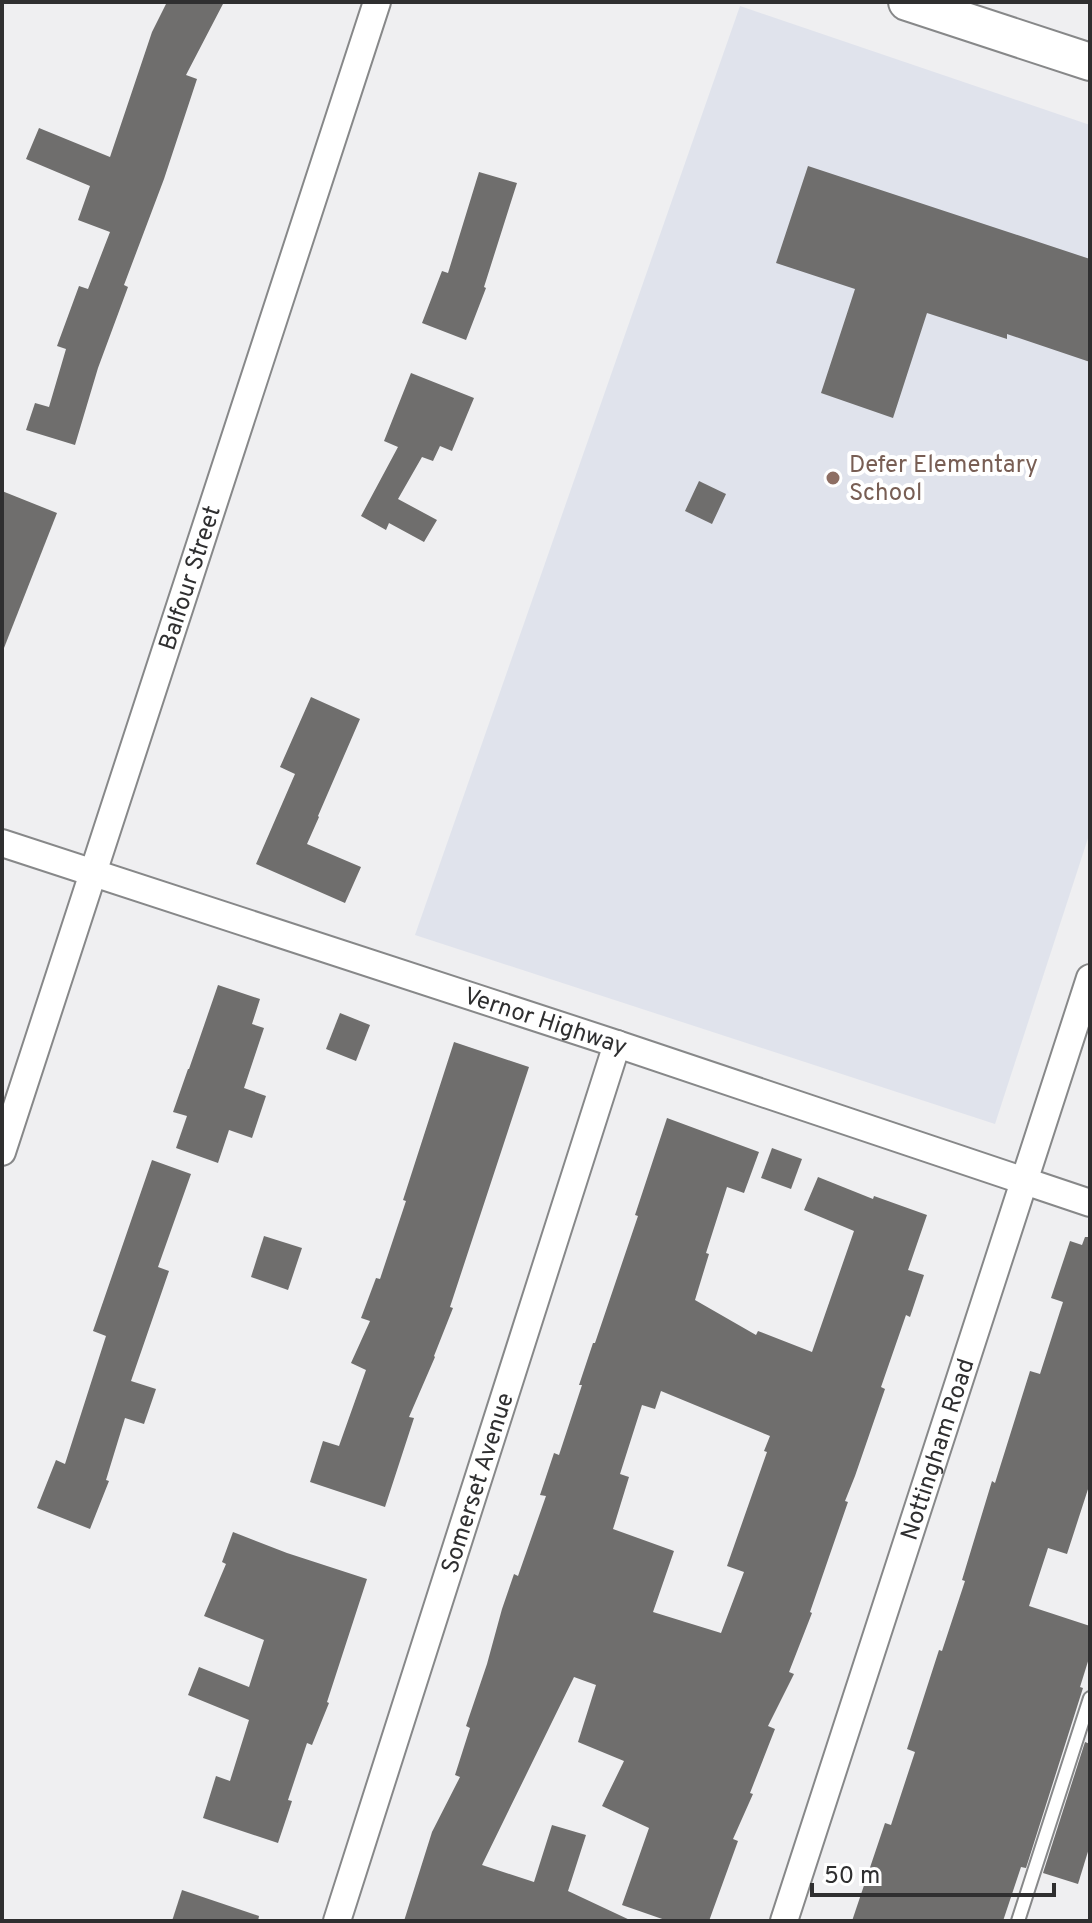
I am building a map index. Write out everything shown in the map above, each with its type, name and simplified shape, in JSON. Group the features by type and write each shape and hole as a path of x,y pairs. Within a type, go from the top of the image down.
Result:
{"street":[{"name":"Balfour Street","path":"2,1152 377,2"},
{"path":"907,2 1090,62"},
{"name":"Vernor Highway","path":"2,843 1090,1203"},
{"name":"Nottingham Road","path":"784,1921 1090,978"},
{"name":"Somerset Avenue","path":"337,1921 617,1044"}],"lane":[{"path":"1018,1921 1090,1698"}],"shaded area":[{"name":"Defer Elementary School","path":"740,6 1090,125 1090,832 995,1124 415,935"}],"building":[{"path":"167,2 224,2 186,75 197,79 124,285 128,287 98,368 75,445 26,430 35,403 49,407 66,349 57,346 79,286 88,289 110,232 78,220 90,186 26,159 39,128 110,157 152,32"},
{"path":"808,166 1090,259 1090,362 1007,334 1007,339 927,313 893,418 821,393 855,289 776,263"},
{"path":"479,172 517,183 486,288 466,340 422,323 442,271 448,273"},
{"path":"411,373 474,398 452,451 440,446 433,461 422,457 398,499 437,520 424,542 389,523 386,530 361,516 398,447 384,441"},
{"path":"699,481 726,494 712,524 685,511"},
{"path":"2,491 57,513 4,648 2,648"},
{"path":"311,697 360,719 307,844 361,867 345,903 256,864 295,774 280,767"},
{"path":"218,985 260,999 252,1024 264,1028 244,1088 266,1096 252,1138 229,1130 218,1163 176,1148 187,1116 173,1112"},
{"path":"340,1013 370,1025 356,1061 326,1049"},
{"path":"454,1042 529,1067 450,1307 453,1308 409,1417 414,1418 385,1507 310,1482 323,1441 339,1446 366,1370 351,1363 370,1321 361,1318 376,1278 380,1279"},
{"path":"667,1118 759,1152 744,1193 727,1187 695,1300 756,1335 758,1331 812,1352 854,1231 804,1210 818,1177 873,1199 874,1196 927,1215 908,1270 924,1275 910,1317 906,1315 881,1387 885,1389 845,1501 848,1502 812,1613 789,1672 794,1674 768,1726 775,1729 750,1793 753,1794 733,1839 738,1841 709,1921 668,1921 622,1905 649,1828 602,1806 624,1761 578,1742 596,1685 574,1677 482,1865 534,1882 552,1825 586,1835 568,1891 632,1921 404,1921 432,1832 460,1777 455,1775 470,1728 466,1726 502,1609 514,1574 518,1576 546,1496 540,1495 554,1453 559,1455 582,1385 579,1385 638,1216 635,1215","holes":["661,1391 770,1436 727,1566 744,1572 721,1633 653,1612 674,1551 613,1529 629,1477 620,1474 642,1405 655,1409"]},
{"path":"772,1148 802,1159 791,1189 761,1178"},
{"path":"152,1160 191,1174 158,1267 169,1271 131,1381 156,1389 144,1424 125,1418 106,1480 109,1481 90,1529 37,1508 56,1460 65,1464 106,1336 93,1331"},
{"path":"264,1236 302,1248 288,1290 251,1277"},
{"path":"1085,1237 1090,1237 1090,1483 1067,1554 1048,1548 1029,1606 1090,1626 1090,1655 1080,1687 1083,1688 1026,1868 1021,1867 1003,1921 852,1921 885,1823 891,1825 915,1752 907,1749 965,1581 962,1580 992,1481 995,1483 1030,1371 1040,1374 1063,1302 1051,1298 1070,1241 1082,1245"},
{"path":"233,1532 367,1579 329,1703 312,1745 307,1743 278,1843 203,1818 216,1776 230,1781 249,1720 188,1695 199,1667 249,1687 264,1640 204,1616 226,1564 222,1562"},
{"path":"1085,1742 1090,1744 1090,1845 1078,1884 1043,1873"},
{"path":"182,1890 259,1916 258,1921 172,1921"}],"place":[{"name":"Defer Elementary School","path":"833,478"}]}
